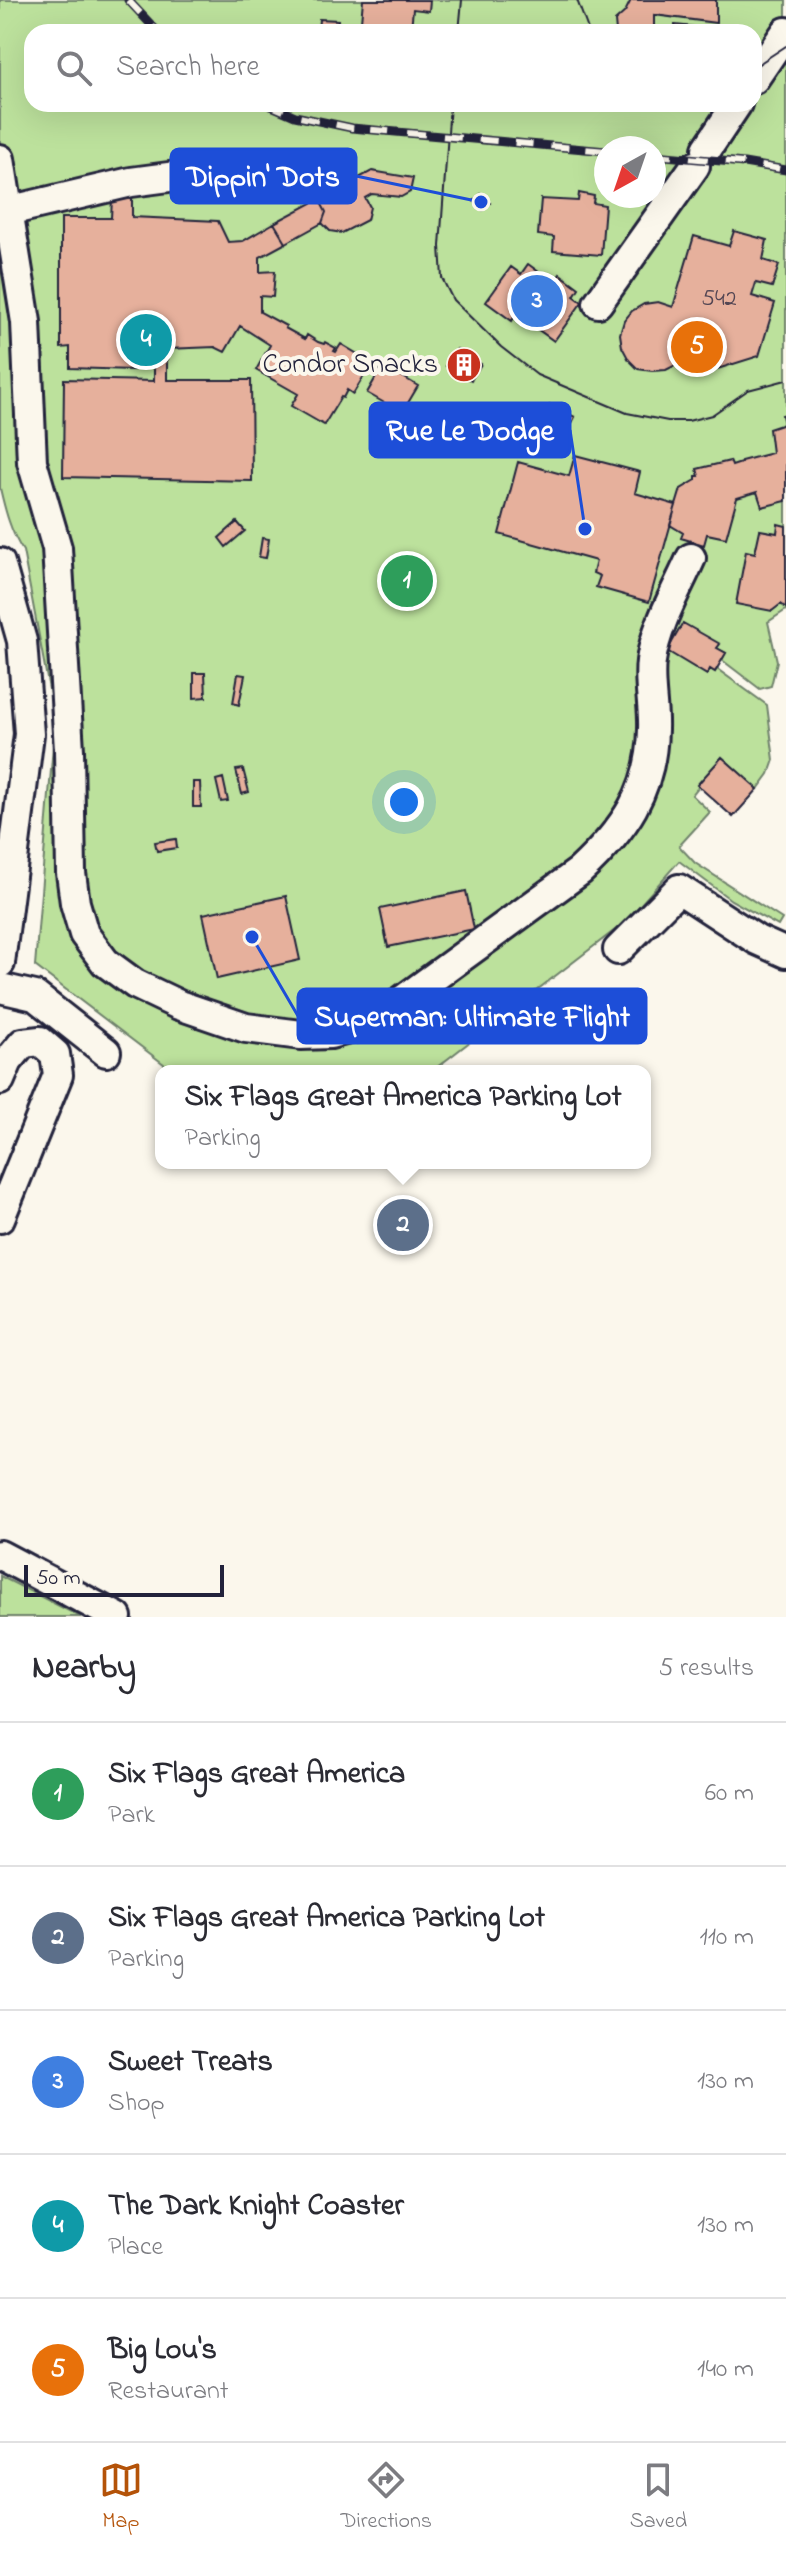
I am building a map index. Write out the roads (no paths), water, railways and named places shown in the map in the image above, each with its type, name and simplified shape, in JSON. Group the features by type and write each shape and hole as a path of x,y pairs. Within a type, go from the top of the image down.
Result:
{"lane":[{"path":"762,67 786,32"},
{"path":"598,303 732,112"},
{"path":"0,159 26,322 32,462 57,548 69,750 71,873 75,903 84,934 105,962 135,984 179,1005 246,1028 301,1035 330,1034 359,1026 389,1010 580,871 605,848 630,816 644,785 651,759 654,728 650,663 656,639 691,558"},
{"path":"8,211 131,182 237,168 293,172 337,181"},
{"path":"0,563 22,641 29,734 0,963"},
{"path":"618,950 679,889 757,940 786,953"},
{"path":"0,988 35,996 106,1052"},
{"path":"0,1080 8,1061 23,1043 40,1041 55,1054 58,1075 0,1218"},
{"path":"0,1555 117,1617"}],"tram line":[{"path":"460,24 462,0"},
{"path":"577,0 586,24"},
{"path":"762,62 786,46"},
{"path":"449,112 440,246 442,278 453,300 501,347 537,375 627,413 668,421 688,421 712,415 748,390 786,380"}],"railway":[{"path":"128,0 150,24"},
{"path":"286,112 352,128 594,150"},
{"path":"666,156 786,170"}],"place":[{"name":"Dippin' Dots","path":"481,202"},
{"name":"Sweet Treats","path":"537,301"},
{"name":"The Dark Knight Coaster","path":"146,340"},
{"name":"Big Lou's","path":"697,347"},
{"name":"Condor Snacks","path":"464,365"},
{"name":"Rue Le Dodge","path":"585,529"},
{"name":"Six Flags Great America","path":"407,581"},
{"name":"Superman: Ultimate Flight","path":"252,937"},
{"name":"Six Flags Great America Parking Lot","path":"403,1225"}]}
